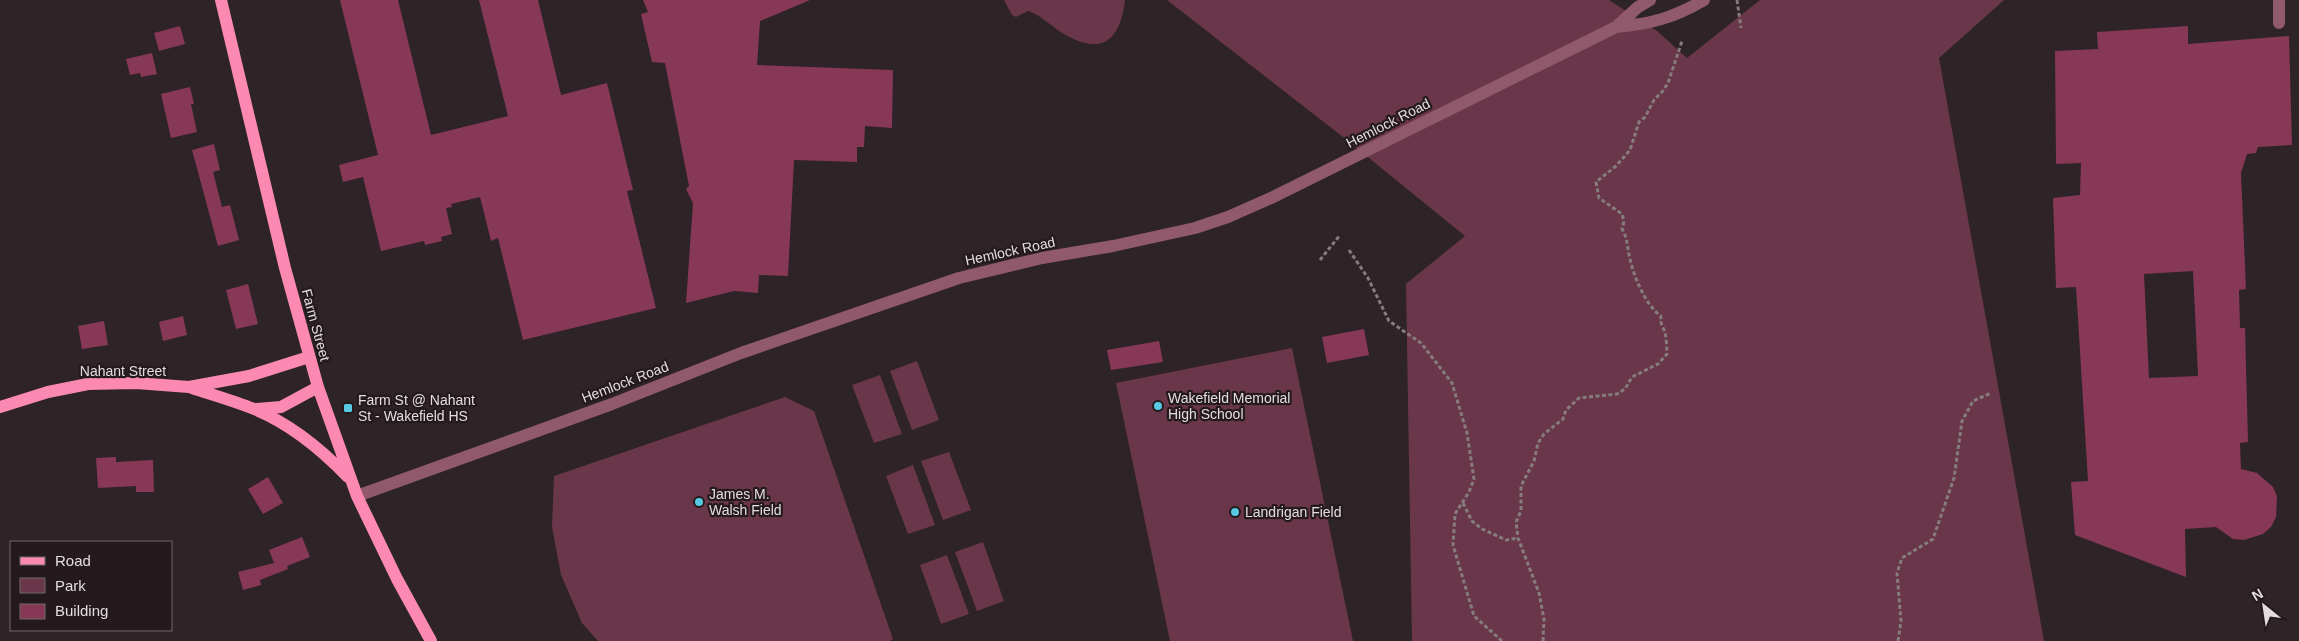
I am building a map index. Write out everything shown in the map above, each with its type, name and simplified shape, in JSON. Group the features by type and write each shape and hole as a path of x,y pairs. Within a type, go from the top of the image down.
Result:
{"main road":[{"name":"Farm Street","path":"221,0 250,124 309,358 318,386 357,496 397,579 431,641"},
{"name":"Nahant Street","path":"190,387 249,376 309,358"},
{"name":"Nahant Street","path":"0,407 48,392 88,384 136,383 190,387 255,409 290,427 314,445 351,480"},
{"path":"255,409 264,410 281,407 318,386"}],"street":[{"name":"Hemlock Road","path":"357,496 612,404 741,354 959,278 1042,258 1171,234 1228,217 1280,194 1616,27 1638,7 1650,0"},
{"path":"1616,27 1652,24 1669,18 1704,0"},
{"path":"2279,0 2279,23"}],"path":[{"path":"1737,0 1741,28"},
{"path":"1544,641 1544,619 1539,593 1518,538 1516,522 1522,511 1521,486 1534,461 1538,443 1544,434 1563,419 1566,410 1579,398 1617,394 1625,389 1632,377 1658,364 1667,354 1666,334 1660,324 1661,316 1653,311 1638,286 1630,260 1629,243 1622,229 1624,221 1622,214 1599,198 1596,182 1616,166 1630,150 1639,122 1668,83 1682,41"},
{"path":"1320,260 1340,235"},
{"path":"1349,250 1368,278 1389,321 1421,343 1452,384 1467,433 1474,479 1463,504 1455,514 1453,545 1474,616 1502,641"},
{"path":"1898,641 1901,621 1896,573 1902,558 1933,539 1954,478 1962,421 1973,400 1991,393"},
{"path":"1463,504 1472,521 1482,529 1506,540 1518,538"}],"green space":[{"path":"1004,0 1125,0 1123,14 1114,35 1107,41 1099,44 1089,44 1077,41 1064,34 1028,11 1016,17 1012,15"},
{"path":"1167,0 1609,0 1657,31 1687,58 1760,0 2004,0 1939,58 2044,641 1412,641 1406,284 1465,236 1343,137"},
{"name":"Landrigan Field","path":"1292,348 1353,641 1170,641 1116,383"},
{"path":"917,361 939,420 912,430 890,371"},
{"path":"880,375 902,434 874,443 852,385"},
{"name":"James M. Walsh Field","path":"785,397 814,411 893,639 890,641 598,641 582,623 561,575 552,527 554,476"},
{"path":"949,452 971,510 943,520 921,461"},
{"path":"913,465 935,525 908,534 886,476"},
{"path":"983,542 1004,601 977,611 955,552"},
{"path":"947,555 969,614 941,624 920,565"}],"building":[{"path":"340,0 398,0 431,135 508,116 479,0 538,0 561,95 607,83 633,190 627,191 656,308 523,340 498,238 491,241 480,197 451,204 452,207 446,208 452,234 441,237 442,241 425,245 424,241 381,251 363,177 343,182 339,165 378,155"},
{"path":"643,0 810,0 760,21 757,65 893,70 892,128 865,126 864,147 857,147 857,162 794,160 788,276 759,275 758,293 734,291 686,303 693,203 686,189 689,186 665,63 652,62 641,14 648,12"},
{"path":"180,26 185,44 159,51 154,33"},
{"path":"2188,26 2188,44 2289,36 2292,145 2258,147 2256,153 2247,154 2241,173 2246,289 2239,290 2240,328 2245,328 2248,442 2240,443 2241,469 2257,473 2273,487 2277,496 2276,517 2271,527 2263,534 2244,540 2233,539 2216,527 2185,529 2186,577 2075,535 2071,482 2088,481 2076,287 2056,288 2053,198 2080,195 2081,163 2056,164 2055,51 2098,49 2097,32","holes":["2193,271 2198,376 2149,378 2144,274"]},
{"path":"152,53 157,74 141,77 140,73 130,75 126,59"},
{"path":"190,87 194,104 191,104 197,132 171,138 161,94"},
{"path":"214,144 220,170 213,172 222,207 230,205 239,240 218,246 192,150"},
{"path":"248,284 258,324 236,329 226,290"},
{"path":"183,316 187,335 163,341 159,322"},
{"path":"104,321 108,345 82,349 78,326"},
{"path":"1364,329 1369,355 1327,363 1322,337"},
{"path":"1159,341 1163,362 1111,370 1107,350"},
{"path":"116,457 116,462 153,460 154,492 136,492 136,486 98,488 96,458"},
{"path":"268,477 283,503 263,514 248,489"},
{"path":"302,537 310,557 287,566 288,569 260,580 261,585 243,590 238,572 274,563 269,550"}],"place":[{"name":"Wakefield Memorial High School","path":"1158,406"},
{"name":"Farm St @ Nahant St - Wakefield HS","path":"348,408"},
{"name":"James M. Walsh Field","path":"699,502"},
{"name":"Landrigan Field","path":"1235,512"}]}
